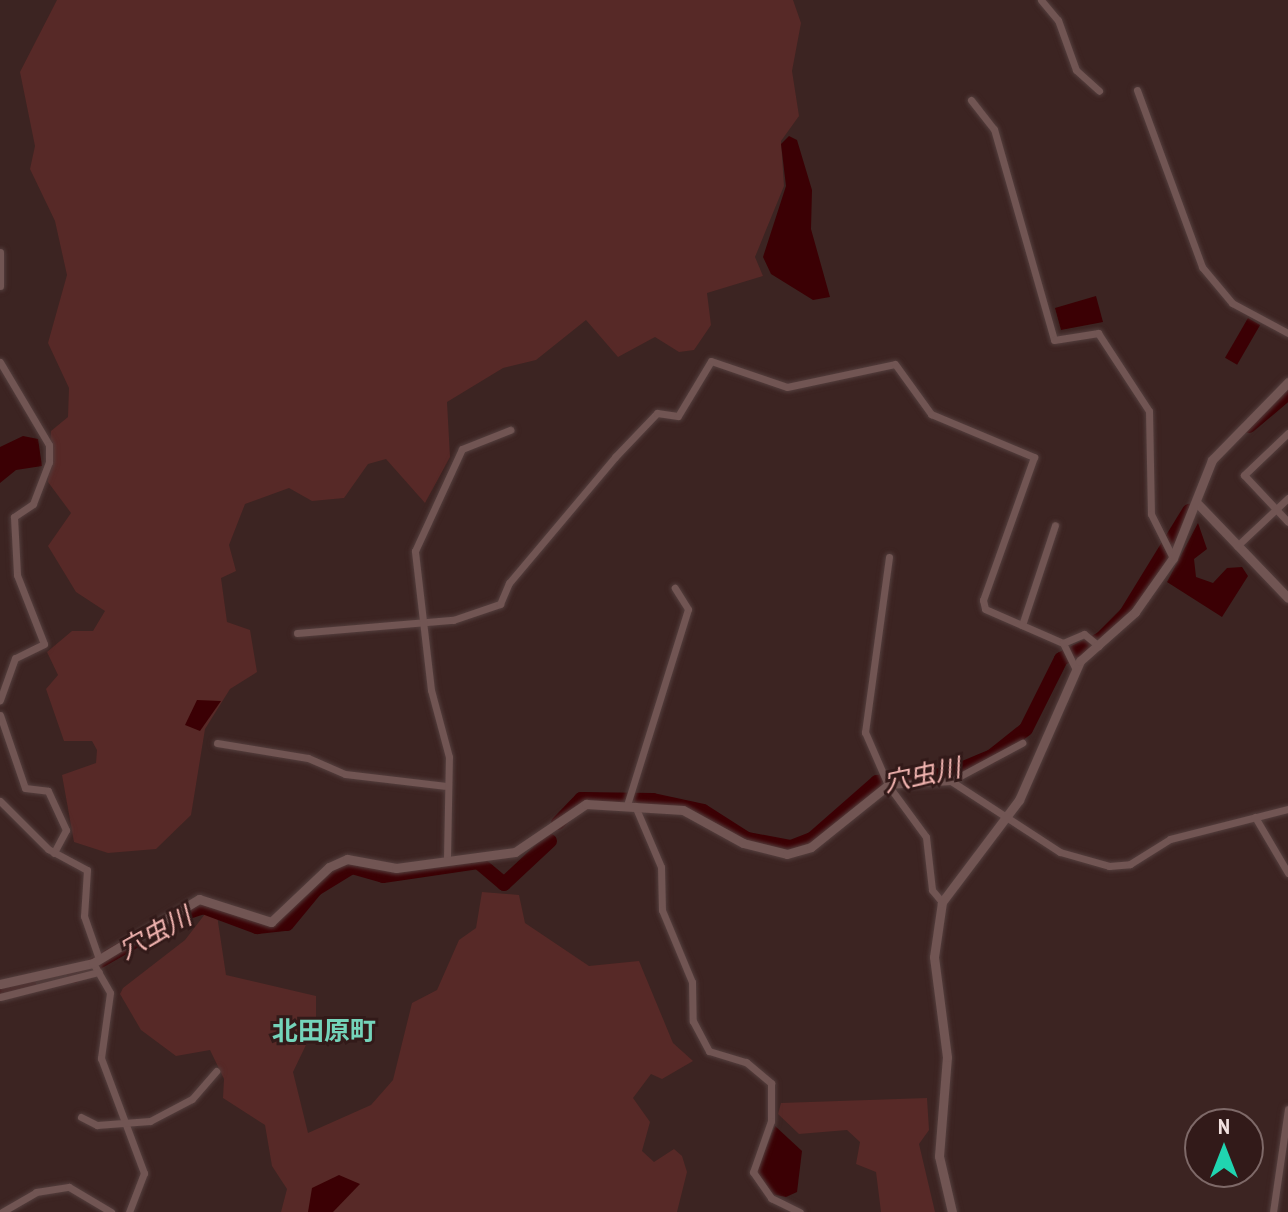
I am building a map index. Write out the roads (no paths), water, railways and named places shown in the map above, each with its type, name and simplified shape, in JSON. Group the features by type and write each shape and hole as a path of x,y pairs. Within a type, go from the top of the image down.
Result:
{"street":[{"path":"1041,0 1058,20 1076,70 1099,91"},
{"path":"1137,90 1202,267 1232,303 1288,333"},
{"path":"971,100 994,129 1054,340 1098,333 1149,411 1151,514 1173,558"},
{"path":"0,252 0,286"},
{"path":"297,633 476,616 500,604 509,583 615,457 657,413 678,416 711,361 787,387 895,364 931,414 1034,457 983,600 985,609 1063,643 1076,670"},
{"path":"0,362 49,445 49,467 33,504 14,517 17,575 44,644 15,658 0,700"},
{"path":"952,1212 939,1156 947,1057 934,957 942,902 1003,821 1076,670 1135,612 1173,558 1198,504 1212,460 1288,382"},
{"path":"447,858 446,786 449,757 431,690 419,530 462,449 510,430"},
{"path":"1288,433 1244,475 1288,522"},
{"path":"1237,546 1288,498"},
{"path":"1198,504 1288,598"},
{"path":"1022,625 1055,525"},
{"path":"889,557 865,714 865,732 888,785 926,837 932,890 942,902"},
{"path":"675,588 688,609 630,804 661,867 662,910 692,982 693,1021 709,1051 746,1062 771,1083 771,1121 753,1172 771,1198 800,1212"},
{"path":"1063,643 1084,634 1099,646"},
{"path":"0,715 25,788 48,791 66,830 54,853"},
{"path":"217,743 308,758 345,774 446,786"},
{"path":"0,997 97,965 188,902 216,900 271,922 335,863 359,858 396,868 447,858 515,852 586,804 630,804 683,810 743,843 787,854 811,847 888,785 951,781 1022,743"},
{"path":"951,781 1003,821 1060,852 1121,867 1170,839 1288,809"},
{"path":"0,801 54,853 87,870 84,916 97,965 110,993 101,1058 130,1120 144,1173 132,1211"},
{"path":"1255,817 1288,873"},
{"path":"0,984 97,965"},
{"path":"81,1117 97,1125 130,1120 150,1121 192,1099 216,1071"},
{"path":"1273,1212 1288,1109"},
{"path":"2,1212 36,1192 69,1187 111,1212"}],"waterway":[{"name":"穴虫川","path":"1249,426 1288,393"},
{"name":"穴虫川","path":"558,823 581,799 653,800 703,811 747,839 791,847 812,839 877,782 949,774 992,756 1026,729 1061,659 1101,639 1126,614 1189,511"},
{"name":"穴虫川","path":"173,917 203,907 257,927 287,924 316,889 352,867 383,876 478,862 504,884 550,841"},
{"name":"穴虫川","path":"74,976 135,941"},
{"name":"穴虫川","path":"0,991 30,986"}],"district":[{"name":"北田原町","path":"324,1031"}]}
